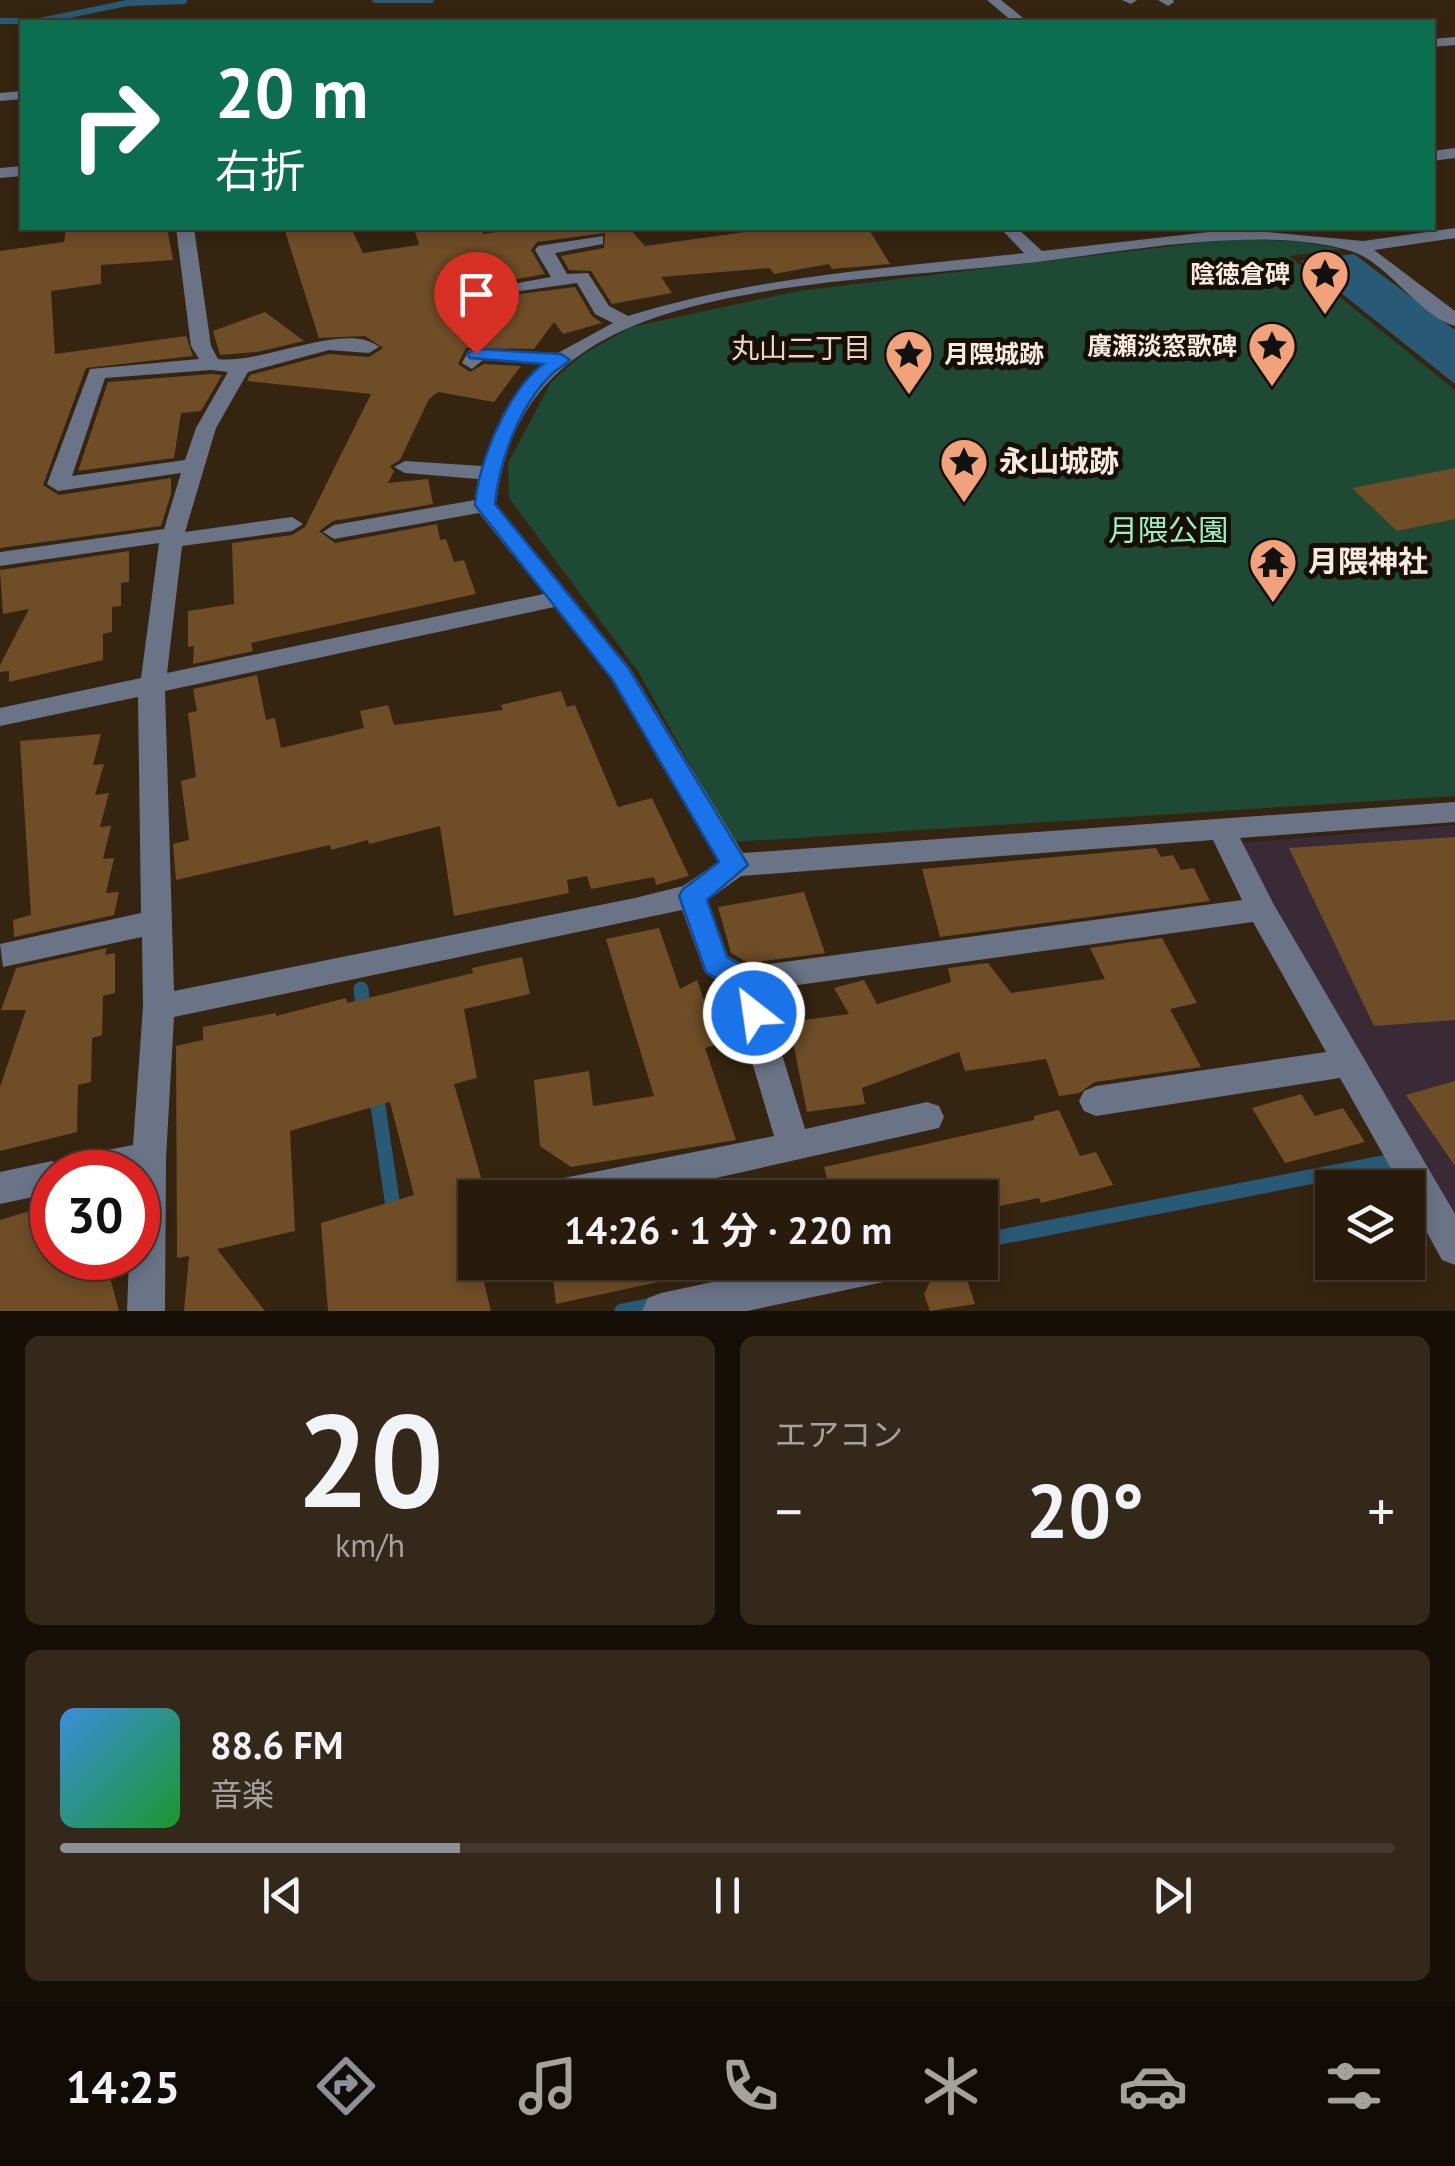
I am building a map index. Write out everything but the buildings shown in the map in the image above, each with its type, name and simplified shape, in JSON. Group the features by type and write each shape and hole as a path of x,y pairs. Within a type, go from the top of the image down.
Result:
{"street":[{"path":"993,0 1018,20"},
{"path":"185,230 201,346 211,364"},
{"path":"1010,230 1038,257"},
{"path":"1337,230 1455,320"},
{"path":"734,865 621,674 485,505 488,474 513,416 544,371 594,337 644,315 783,286 1235,234 1307,238 1360,248 1455,234"},
{"path":"562,280 544,250 598,240"},
{"path":"513,290 582,277 602,310 627,323"},
{"path":"195,465 58,484 97,372 211,364 240,368 329,344 370,347"},
{"path":"472,364 476,354 561,360"},
{"path":"149,1150 159,1007 150,723 153,683 172,538 206,428 240,368"},
{"path":"404,467 488,474"},
{"path":"334,532 485,505"},
{"path":"0,559 292,524"},
{"path":"0,717 562,598"},
{"path":"159,1007 692,896 734,865 1455,812"},
{"path":"1222,830 1261,909 1455,1248"},
{"path":"692,896 716,964 743,980 1261,909"},
{"path":"4,955 156,922"},
{"path":"743,980 794,1147"},
{"path":"1096,1100 1351,1062"},
{"path":"632,1180 927,1117"},
{"path":"0,1188 30,1182"},
{"path":"146,1280 146,1311"},
{"path":"661,1311 808,1280"}],"shaded area":[{"path":"1455,825 1455,1224 1425,1170 1240,843"}],"green space":[{"name":"月隈公園","path":"1238,238 1342,249 1289,256 1455,390 1455,796 733,842 639,673 509,498 508,463 551,382 582,355 631,327 798,291"}],"water":[{"path":"1354,254 1455,330 1455,384 1301,261"}],"waterway":[{"path":"375,0 431,0"},
{"path":"45,20 127,3 184,1"},
{"path":"0,21 20,21"},
{"path":"361,989 364,1015"},
{"path":"376,1093 394,1213"},
{"path":"998,1238 1387,1162"},
{"path":"622,1311 657,1304"}],"place":[{"name":"陰徳倉碑","path":"1325,316"},
{"name":"廣瀬淡窓歌碑","path":"1272,388"},
{"name":"月隈城跡","path":"909,396"},
{"name":"永山城跡","path":"964,504"},
{"name":"月隈神社","path":"1273,604"}],"district":[{"name":"丸山二丁目","path":"801,348"}],"route":[{"path":"476,354 561,360 544,371 513,416 488,474 485,505 621,674 734,865 692,896 716,964 743,980 754,1013"}]}
